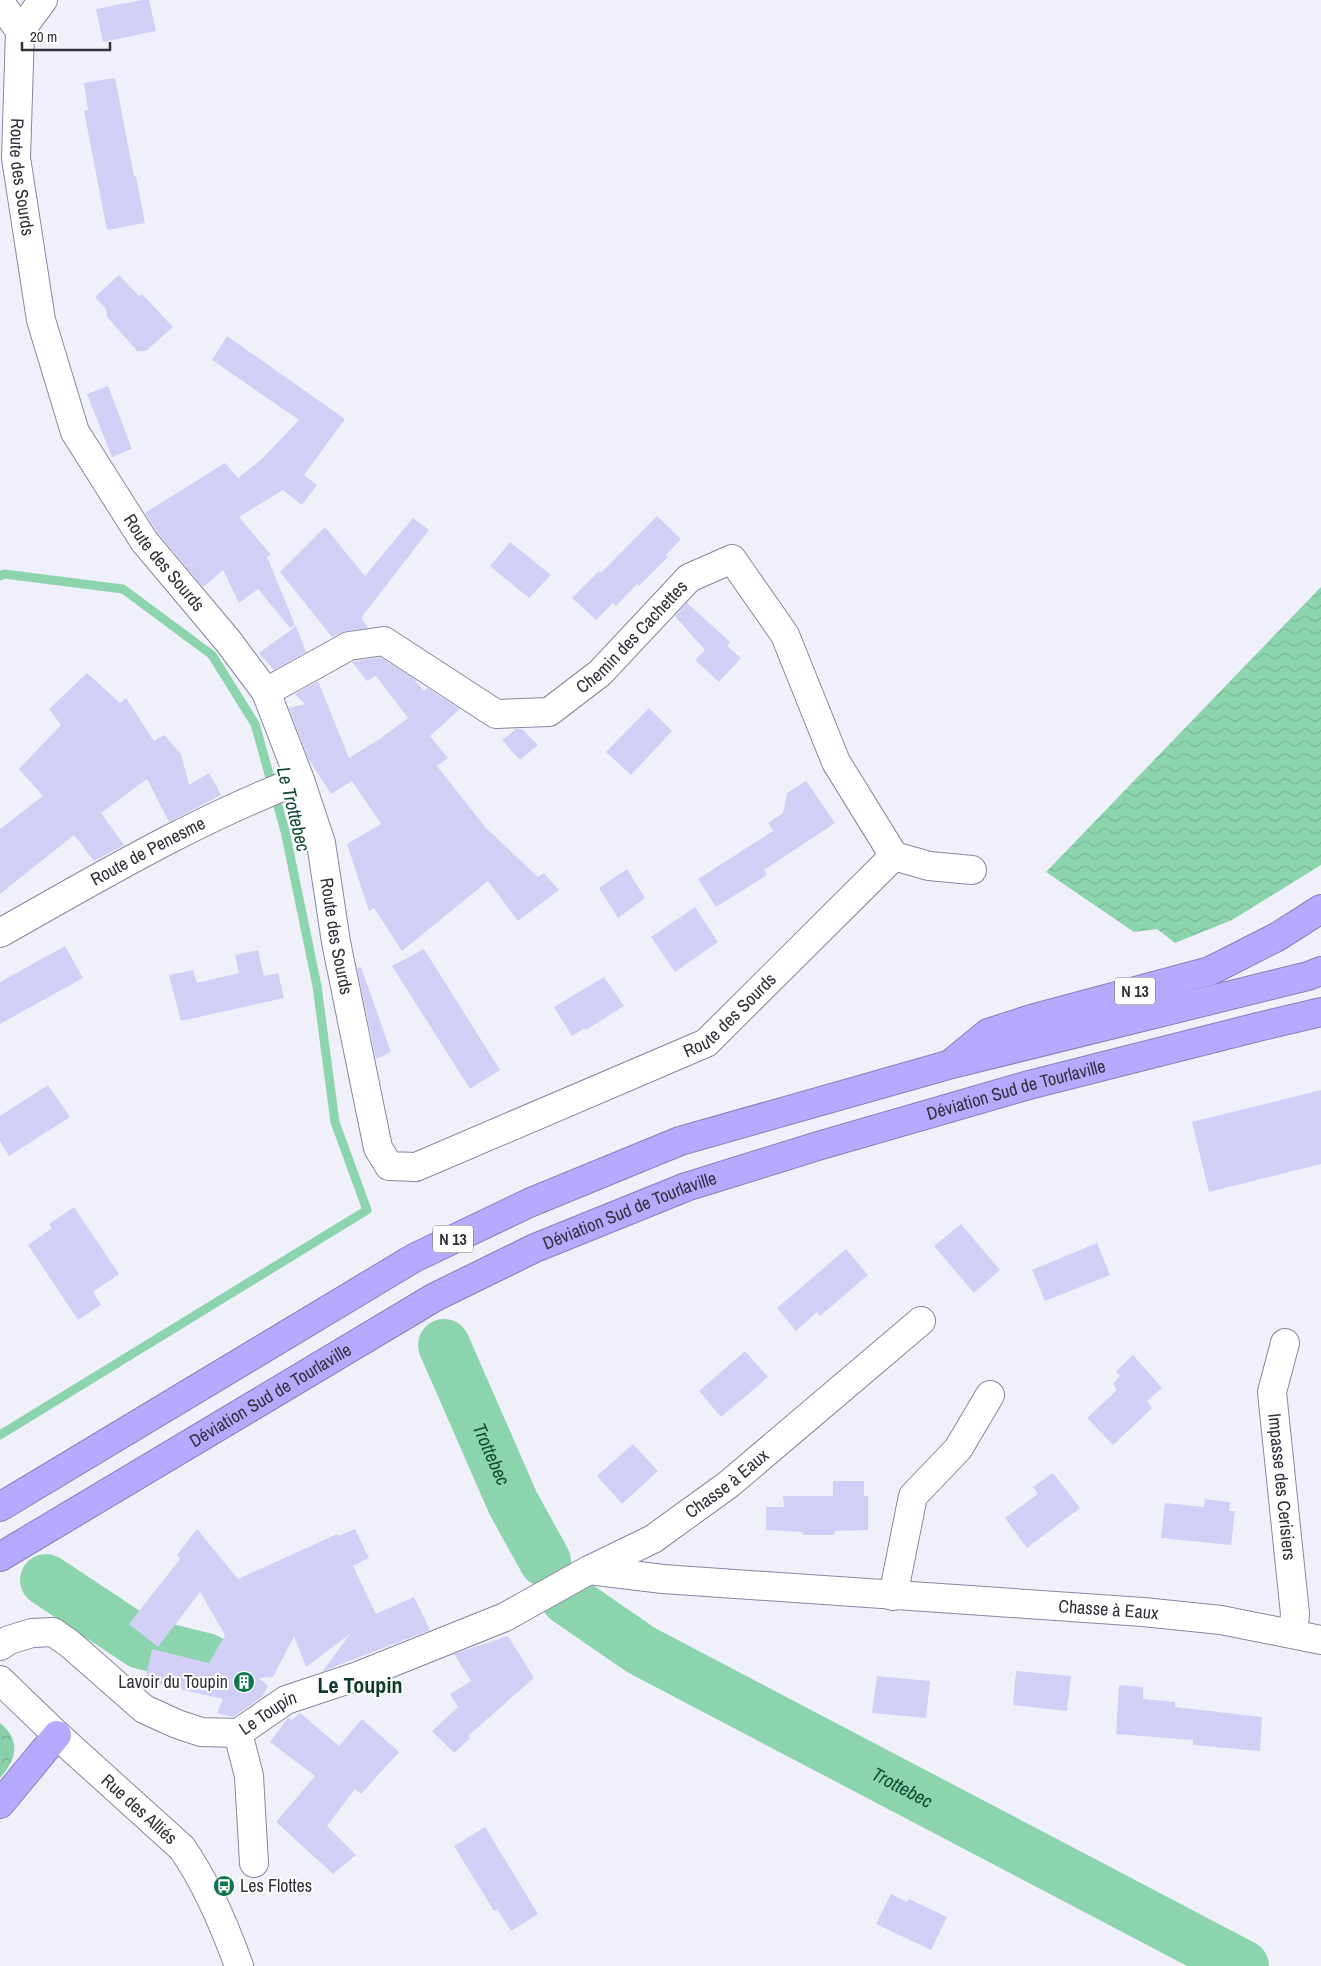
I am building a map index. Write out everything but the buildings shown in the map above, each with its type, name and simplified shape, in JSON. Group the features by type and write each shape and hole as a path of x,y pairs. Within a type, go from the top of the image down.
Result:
{"highway":[{"name":"N 13","path":"948,1065 988,1034 1031,1019 1210,971 1277,937 1321,909"},
{"name":"N 13","path":"0,1507 414,1258 529,1202 680,1141 948,1065 1308,976 1321,971"},
{"name":"Déviation Sud de Tourlaville","path":"0,1557 436,1297 536,1248 686,1187 818,1146 1029,1085 1321,1012"},
{"path":"0,1804 57,1735"}],"street":[{"path":"0,2 20,31 43,0"},
{"name":"Route des Sourds","path":"20,31 16,158 41,320 75,432 144,541 228,641 266,692 300,780 321,843 336,942 378,1148 389,1166 416,1167 706,1042 894,856"},
{"name":"Chemin des Cachettes","path":"266,692 349,646 384,641 496,714 549,712 600,673 689,578 732,559 786,635 836,762 894,856"},
{"name":"Route de Penesme","path":"0,933 164,842 257,796 300,780"},
{"path":"894,856 929,866 972,870"},
{"name":"Chasse à Eaux","path":"571,1580 653,1539 729,1484 921,1321"},
{"name":"Impasse des Cerisiers","path":"1285,1343 1272,1392 1295,1614 1293,1633"},
{"path":"894,1596 912,1496 958,1449 990,1394"},
{"name":"Chasse à Eaux","path":"571,1580 663,1580 1143,1612 1221,1620 1321,1640"},
{"name":"Le Toupin","path":"0,1646 9,1640 32,1633 53,1632 70,1644 144,1710 201,1732 238,1733 286,1700 358,1676 505,1617 571,1580"},
{"name":"Rue des Alliés","path":"0,1680 57,1735 182,1848 201,1877 224,1921 239,1966"},
{"path":"238,1733 249,1776 254,1863"}],"green space":[{"path":"0,1723 11,1736 14,1750 10,1764 0,1778"}],"water":[{"path":"1321,587 1321,865 1232,920 1175,943 1157,929 1134,932 1046,872"}],"waterway":[{"name":"Le Trottebec","path":"0,576 4,574 123,589 212,655 255,724 285,831 317,986 335,1122 367,1210 0,1435"},
{"name":"Trottebec","path":"444,1345 513,1503 545,1561"},
{"path":"46,1580 141,1643 206,1659 218,1666"},
{"name":"Trottebec","path":"567,1599 641,1650 1243,1966"}],"place":[{"name":"Lavoir du Toupin","path":"244,1682"},
{"name":"Les Flottes","path":"224,1886"}],"district":[{"name":"Le Toupin","path":"360,1685"}]}
